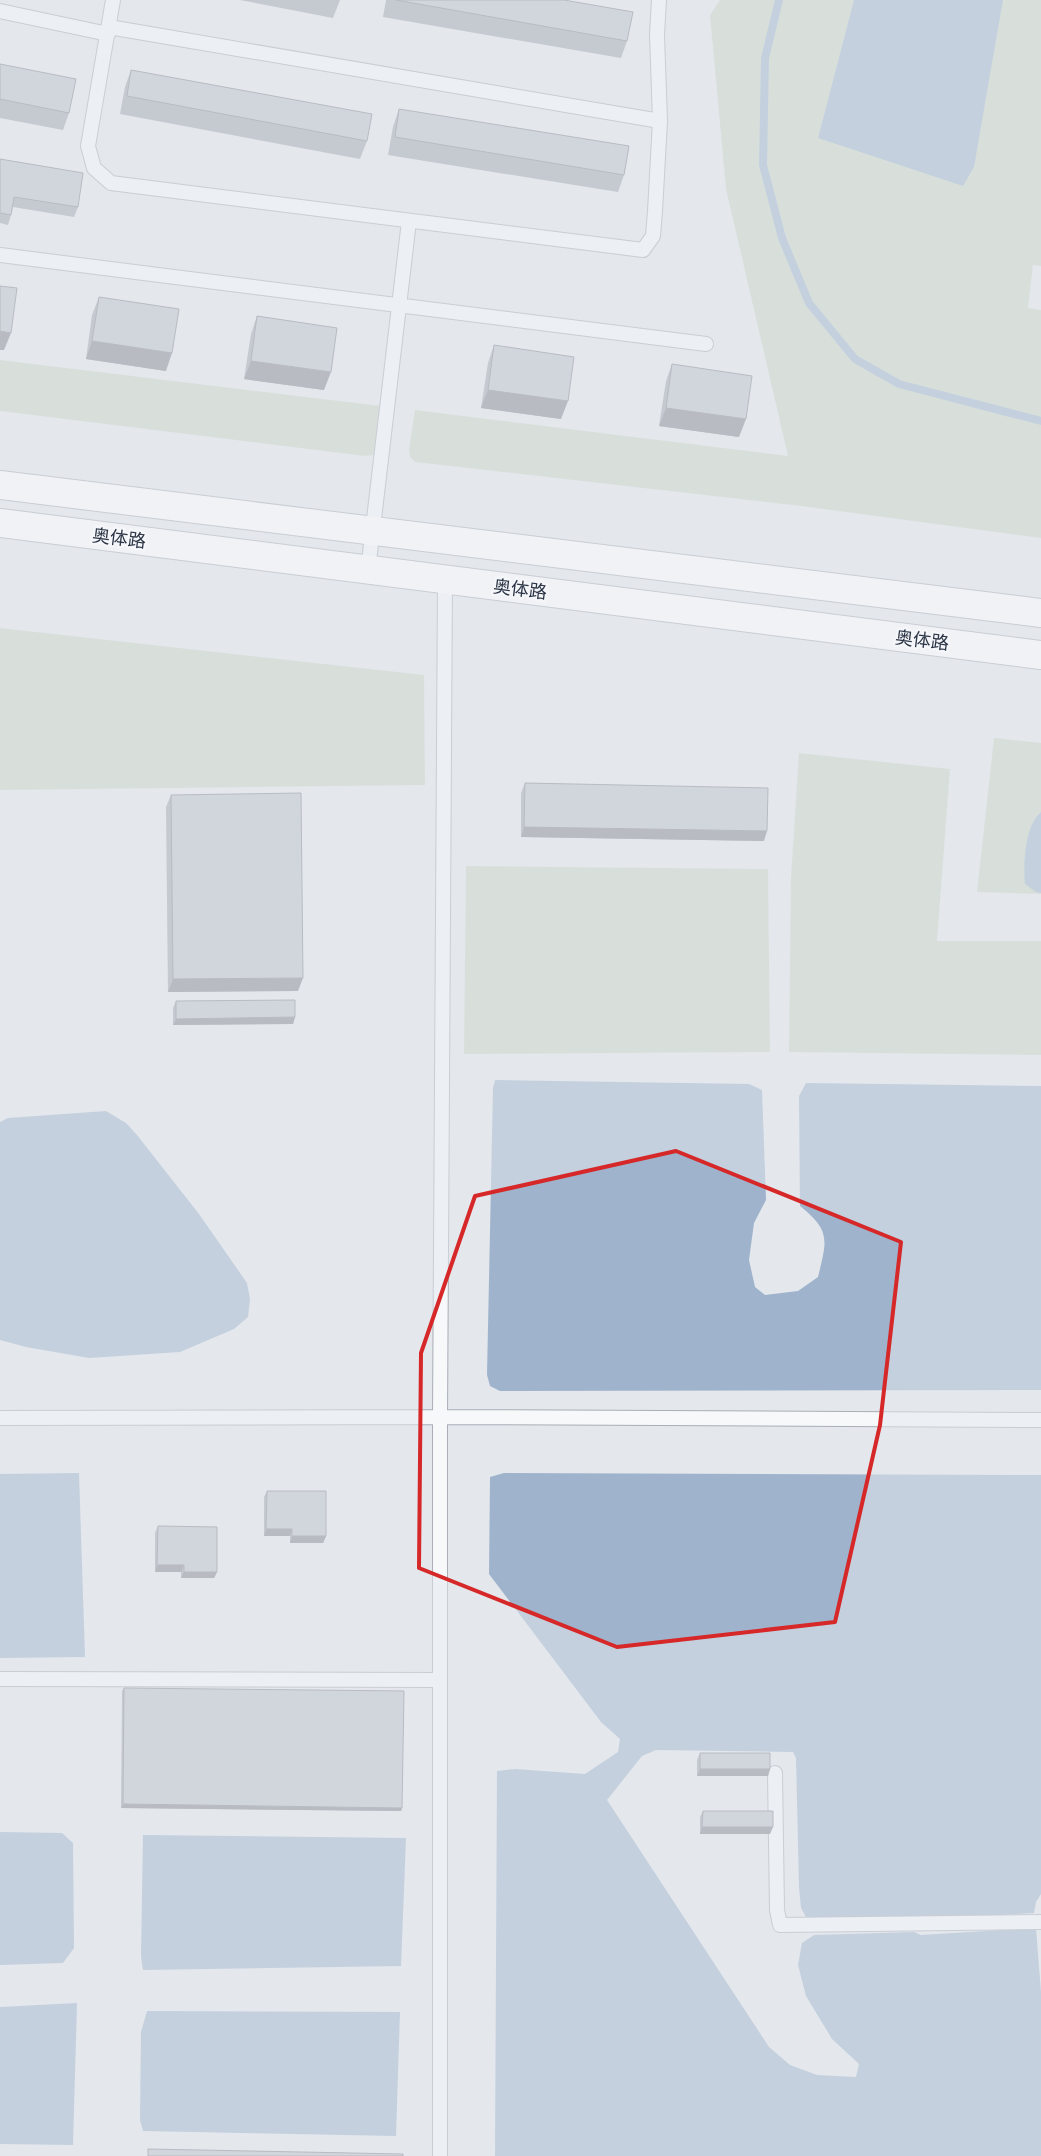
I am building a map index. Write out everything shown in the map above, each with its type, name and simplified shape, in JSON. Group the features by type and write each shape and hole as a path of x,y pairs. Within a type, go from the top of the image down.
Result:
{"main road":[{"path":"0,485 1041,613"},
{"name":"奥体路","path":"0,524 1041,655"}],"lane":[{"path":"113,0 88,146 94,168 112,183 643,250 653,236 660,120 657,35 659,0"},
{"path":"0,11 108,31 660,120"},
{"path":"368,570 409,221"},
{"path":"0,255 706,344"},
{"path":"440,2156 441,1841 439,1680 445,580"},
{"path":"0,1418 440,1417 1041,1420"},
{"path":"0,1679 439,1680"},
{"path":"775,1773 777,1910 780,1925 1041,1922"}],"highlighted area":[{"path":"676,1151 901,1242 880,1425 835,1622 617,1647 419,1568 421,1353 475,1196"}],"green space":[{"path":"720,0 1041,0 1041,266 1033,265 1028,308 1041,310 1041,538 801,506 415,462 410,457 409,450 415,410 788,456 726,189 710,15"},
{"path":"0,360 381,406 376,449 373,455 365,456 0,411"},
{"path":"0,628 424,675 425,785 0,790"},
{"path":"994,738 1041,743 1041,894 977,892"},
{"path":"799,753 950,769 937,941 1041,941 1041,1055 789,1052 791,877"},
{"path":"466,866 768,869 770,1052 464,1054"}],"water":[{"path":"854,0 1003,0 974,167 963,186 818,138"},
{"path":"1041,812 1041,893 1036,892 1025,884 1024,866 1028,835 1031,826"},
{"path":"495,1080 749,1084 762,1090 766,1200 754,1223 749,1260 755,1287 765,1295 798,1291 818,1277 823,1254 824,1237 822,1230 817,1222 800,1206 799,1096 806,1083 1041,1086 1041,1390 500,1391 490,1386 487,1375 493,1088"},
{"path":"106,1111 126,1123 137,1135 199,1214 247,1283 250,1299 248,1317 234,1329 180,1352 89,1358 26,1347 0,1340 0,1122 8,1118"},
{"path":"79,1473 85,1657 0,1658 0,1474"},
{"path":"504,1473 1041,1475 1041,1894 1036,1902 1034,1913 920,1920 806,1917 801,1908 799,1887 796,1758 793,1752 656,1750 642,1756 607,1800 769,2047 790,2065 817,2075 856,2077 859,2064 832,2039 806,1996 798,1965 802,1943 814,1935 914,1932 921,1935 1036,1928 1041,1992 1041,2156 495,2156 497,1771 515,1769 585,1774 618,1752 620,1739 601,1722 489,1574 490,1477"},
{"path":"0,1832 62,1833 73,1843 74,1948 63,1963 0,1965"},
{"path":"143,1835 406,1838 401,1966 143,1970 141,1956"},
{"path":"77,2003 73,2145 0,2144 0,2007"},
{"path":"147,2011 400,2012 396,2136 143,2131 140,2120 141,2032"}],"building":[{"path":"396,0 564,0 633,12 627,41"},
{"path":"0,64 76,79 69,113 0,99"},
{"path":"131,70 372,114 367,141 127,96"},
{"path":"399,109 629,146 624,175 395,137"},
{"path":"0,159 83,173 78,207 14,197 11,215 0,213"},
{"path":"0,286 17,288 11,333 0,331"},
{"path":"99,297 179,309 172,353 92,341"},
{"path":"257,316 337,328 331,372 251,361"},
{"path":"494,345 574,357 568,401 488,390"},
{"path":"672,364 752,376 746,419 666,408"},
{"path":"525,783 768,788 767,831 524,827"},
{"path":"301,793 303,978 173,979 171,795"},
{"path":"295,1000 295,1017 176,1019 176,1001"},
{"path":"267,1491 326,1491 326,1536 292,1536 292,1529 266,1529"},
{"path":"158,1526 217,1527 217,1572 184,1572 184,1565 157,1565"},
{"path":"124,1688 404,1691 402,1808 123,1804"},
{"path":"700,1753 770,1753 770,1769 700,1769"},
{"path":"703,1811 773,1811 773,1827 702,1827"},
{"path":"148,2149 403,2154 403,2156 148,2156"}],"waterway":[{"path":"779,0 765,58 763,165 782,238 809,303 855,359 899,384 1041,421"}]}
